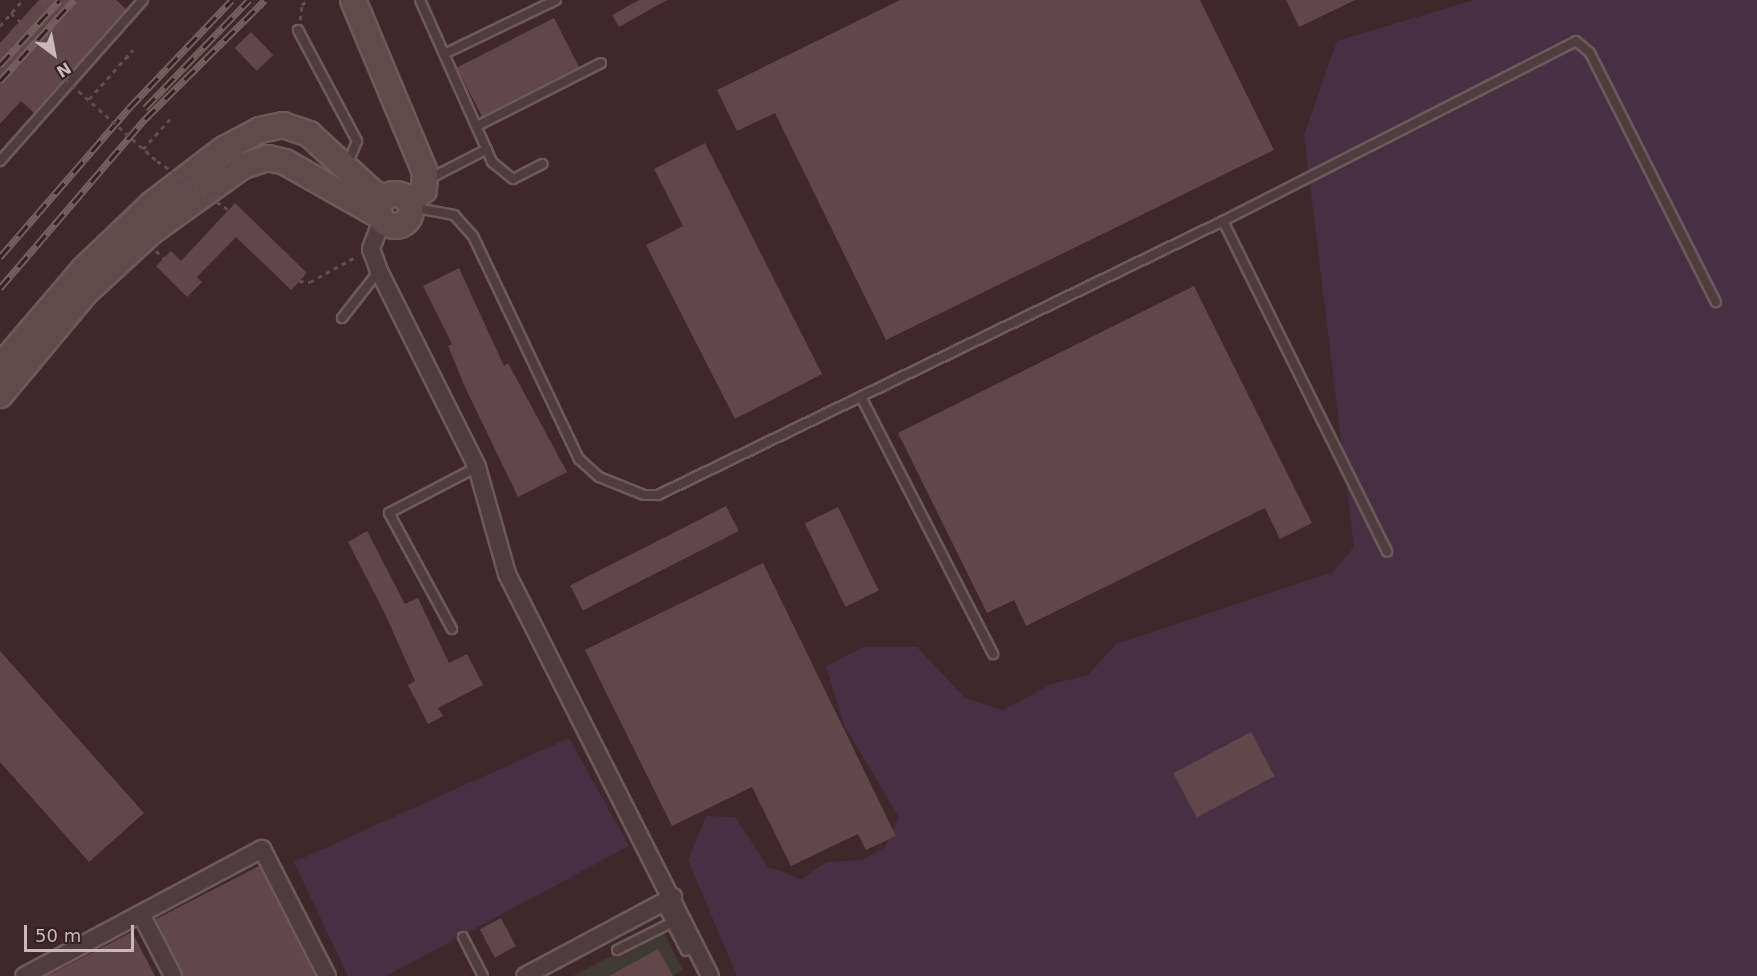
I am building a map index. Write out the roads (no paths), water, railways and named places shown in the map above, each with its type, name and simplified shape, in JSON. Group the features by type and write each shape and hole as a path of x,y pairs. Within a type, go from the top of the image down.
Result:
{"main road":[{"path":"353,0 426,181 424,190 410,204 395,195 382,212"},
{"path":"0,367 91,262 152,204 224,149 260,130 283,125 324,144 382,212"},
{"path":"0,395 85,293 151,232 243,166 268,158 285,162 382,212"}],"street":[{"path":"382,212 371,249 379,271 477,467 507,574 667,900 710,976"},
{"path":"24,976 262,849 327,976"},
{"path":"525,976 667,900"},
{"path":"141,914 173,976"}],"lane":[{"path":"0,161 143,0"},
{"path":"420,0 492,162 513,179 542,164"},
{"path":"444,54 556,0"},
{"path":"298,30 357,141 344,169"},
{"path":"410,204 454,215 473,236 579,459 588,470 625,489 658,495 1223,221 1576,41 1590,53 1716,302"},
{"path":"477,126 601,63"},
{"path":"426,181 487,149"},
{"path":"1223,221 1387,551"},
{"path":"342,318 379,271"},
{"path":"861,397 993,654"},
{"path":"452,629 389,513 477,467"},
{"path":"667,900 671,923 686,951"},
{"path":"617,950 671,923"},
{"path":"463,937 483,976"}],"railway":[{"path":"0,65 60,0"},
{"path":"0,81 74,0"},
{"path":"0,257 129,108 232,0"},
{"path":"145,108 249,0"},
{"path":"0,288 145,119 265,0"}]}
